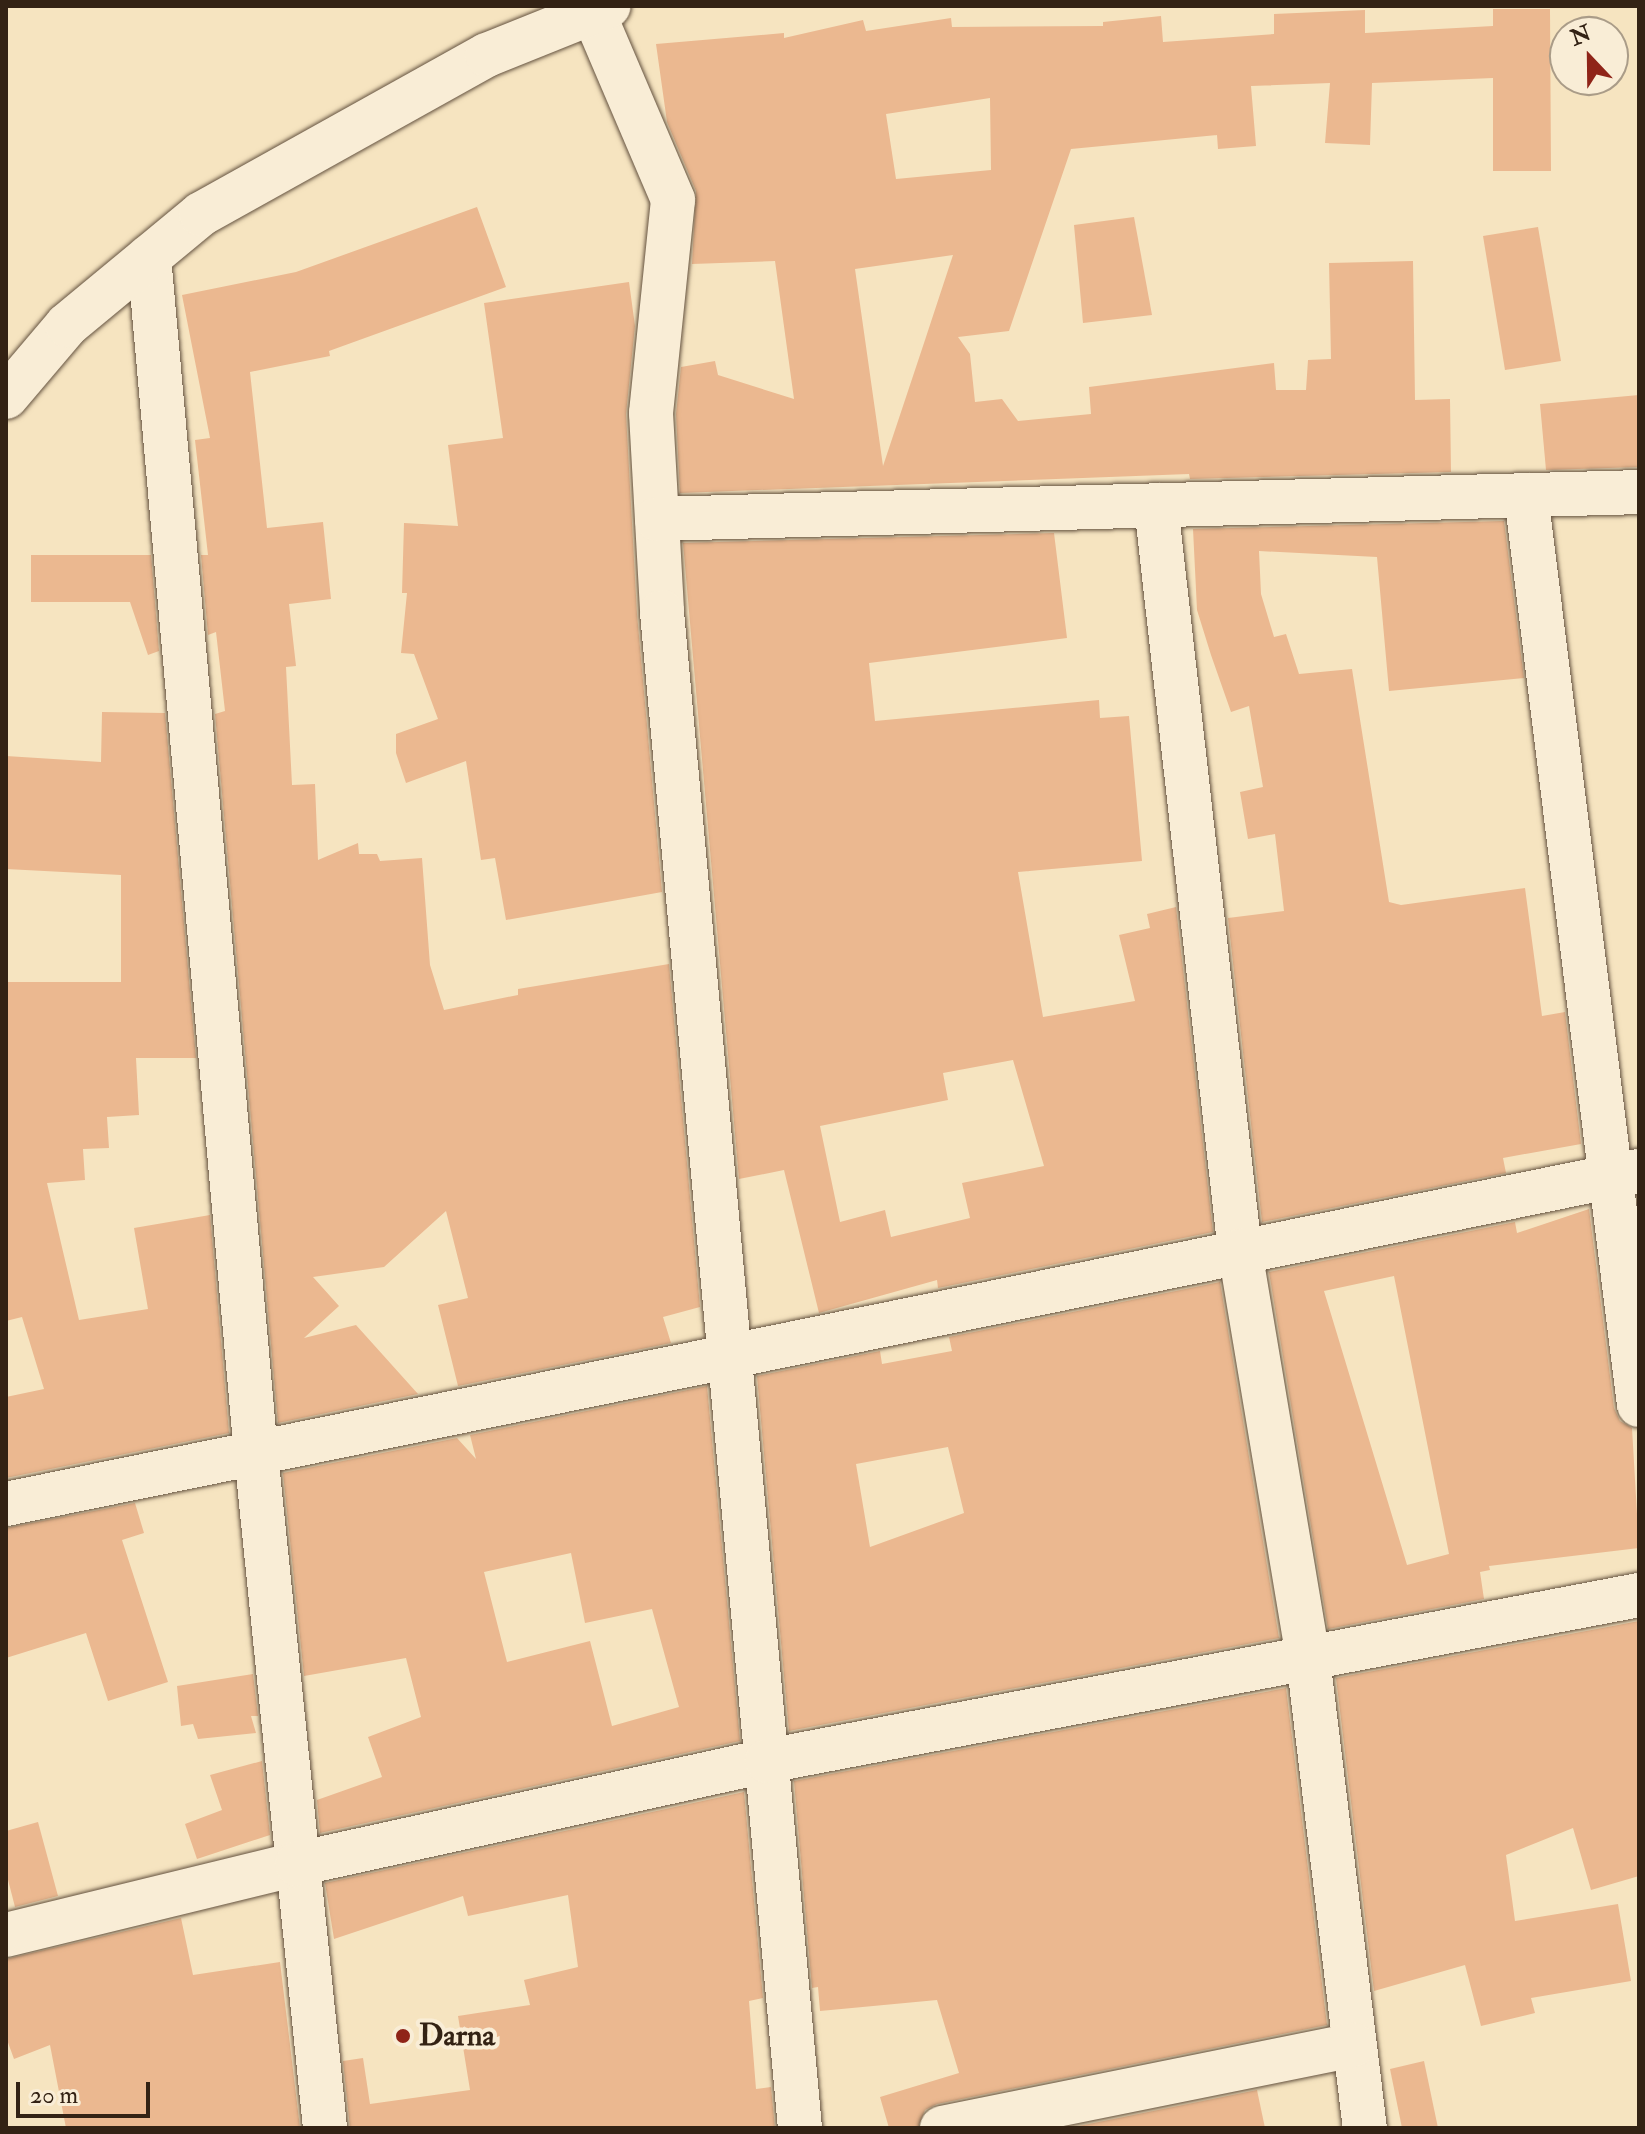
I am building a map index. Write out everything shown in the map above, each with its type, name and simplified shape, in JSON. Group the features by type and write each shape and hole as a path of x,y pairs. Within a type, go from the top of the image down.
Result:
{"street":[{"path":"6,397 67,325 201,214 473,63 601,9 673,200 651,413 657,519 727,1355 800,2128"},
{"path":"149,257 256,1454 325,2128"},
{"path":"657,519 1639,492"},
{"path":"1526,495 1626,1174 1639,1405"},
{"path":"1156,505 1240,1251 1308,1658 1365,2128"},
{"path":"6,1504 1626,1174"},
{"path":"6,1935 297,1864 767,1761 1639,1595"},
{"path":"942,2128 1354,2045"}],"building":[{"path":"1493,9 1550,9 1551,171 1493,171 1493,78 1372,83 1370,145 1325,143 1330,83 1251,86 1256,146 1218,149 1217,135 1071,149 1009,331 958,337 970,354 975,402 1002,399 1018,421 1091,414 1089,387 1274,363 1276,390 1306,390 1308,360 1331,359 1329,263 1413,261 1415,400 1450,399 1451,472 1190,479 1189,474 680,493 676,414 681,367 715,361 718,375 794,399 775,261 692,264 696,191 667,122 656,44 784,33 784,38 863,20 866,31 951,18 952,27 1103,26 1103,22 1161,16 1163,42 1274,34 1274,14 1365,10 1365,33 1493,26","holes":["990,98 991,170 896,179 886,114","953,255 883,466 855,269"]},
{"path":"477,207 506,287 329,351 330,356 250,372 267,528 323,522 331,599 289,604 296,666 286,667 292,785 315,784 318,860 358,843 359,854 377,854 380,861 422,858 430,965 444,1010 518,995 518,989 669,964 700,1307 663,1317 671,1343 458,1386 438,1305 468,1298 446,1211 384,1267 313,1277 339,1306 304,1338 356,1325 418,1394 278,1423 215,714 225,711 216,632 208,635 201,555 208,555 195,440 210,438 182,295 296,272"},
{"path":"1134,217 1152,315 1083,323 1074,225"},
{"path":"1538,227 1561,361 1505,370 1483,236"},
{"path":"629,282 635,326 626,414 637,614 662,892 506,920 495,858 481,860 466,761 406,783 396,753 396,734 438,719 414,654 401,653 407,593 402,593 404,523 458,526 448,445 503,438 484,303"},
{"path":"1639,395 1639,467 1546,470 1540,404"},
{"path":"1504,521 1524,678 1389,691 1377,557 1259,551 1261,594 1274,637 1286,634 1299,674 1352,669 1389,902 1401,905 1525,888 1542,1016 1565,1012 1581,1144 1503,1158 1506,1173 1262,1222 1228,918 1284,911 1275,834 1248,839 1240,792 1263,787 1249,706 1231,712 1211,655 1197,610 1193,529"},
{"path":"1054,533 1067,638 869,663 875,721 1099,700 1100,718 1129,716 1142,861 1018,872 1043,1017 1135,1001 1119,935 1150,928 1147,914 1176,907 1213,1232 938,1288 937,1280 819,1313 784,1170 739,1179 683,543","holes":["1013,1060 1044,1166 962,1183 970,1218 891,1237 885,1210 840,1222 820,1126 948,1100 943,1073"]},
{"path":"31,555 151,555 159,651 148,655 130,602 31,602"},
{"path":"102,712 165,713 196,1058 136,1058 139,1115 107,1117 109,1148 83,1149 85,1180 47,1183 79,1320 148,1309 134,1228 210,1215 229,1433 6,1478 6,1397 44,1389 22,1317 6,1321 6,982 121,982 121,875 6,869 6,756 101,762"},
{"path":"1589,1209 1614,1408 1620,1421 1632,1428 1639,1548 1489,1566 1490,1570 1480,1572 1484,1599 1328,1629 1269,1272 1515,1222 1517,1233","holes":["1394,1276 1449,1554 1407,1565 1324,1291"]},
{"path":"1220,1282 1279,1638 789,1731 757,1376 880,1351 882,1364 952,1351 949,1337","holes":["948,1447 964,1513 870,1547 856,1464"]},
{"path":"707,1386 740,1741 320,1833 317,1800 382,1777 368,1737 421,1717 406,1658 304,1676 283,1473 457,1438 476,1459 470,1435","holes":["571,1553 585,1623 652,1609 679,1707 612,1726 590,1641 507,1662 484,1572"]},
{"path":"135,1503 144,1533 122,1540 168,1682 108,1701 86,1633 6,1658 6,1528"},
{"path":"1639,1621 1639,1876 1591,1890 1573,1828 1506,1855 1515,1921 1618,1904 1631,1981 1531,1998 1535,2013 1481,2026 1465,1965 1374,1991 1336,1678"},
{"path":"253,1674 258,1716 251,1716 256,1733 198,1739 193,1724 181,1726 177,1686"},
{"path":"1286,1688 1327,2025 937,2104 925,2110 918,2128 889,2128 880,2097 959,2073 937,2000 820,2011 818,1987 812,1988 794,1781"},
{"path":"262,1761 270,1835 197,1859 185,1824 222,1810 210,1775"},
{"path":"744,1792 763,1998 749,2001 756,2089 771,2087 775,2128 350,2128 343,2061 363,2058 370,2104 470,2090 458,2016 530,2005 524,1980 578,1967 568,1895 468,1916 463,1896 334,1939 325,1883"},
{"path":"38,1822 58,1896 15,1907 6,1872 6,1831"},
{"path":"181,1918 193,1975 280,1962 300,2128 66,2128 50,2045 14,2059 6,2037 6,1959"},
{"path":"1424,2061 1438,2128 1402,2128 1390,2069"},
{"path":"1257,2090 1265,2128 1069,2128"}],"place":[{"name":"Darna","path":"403,2036"}]}
